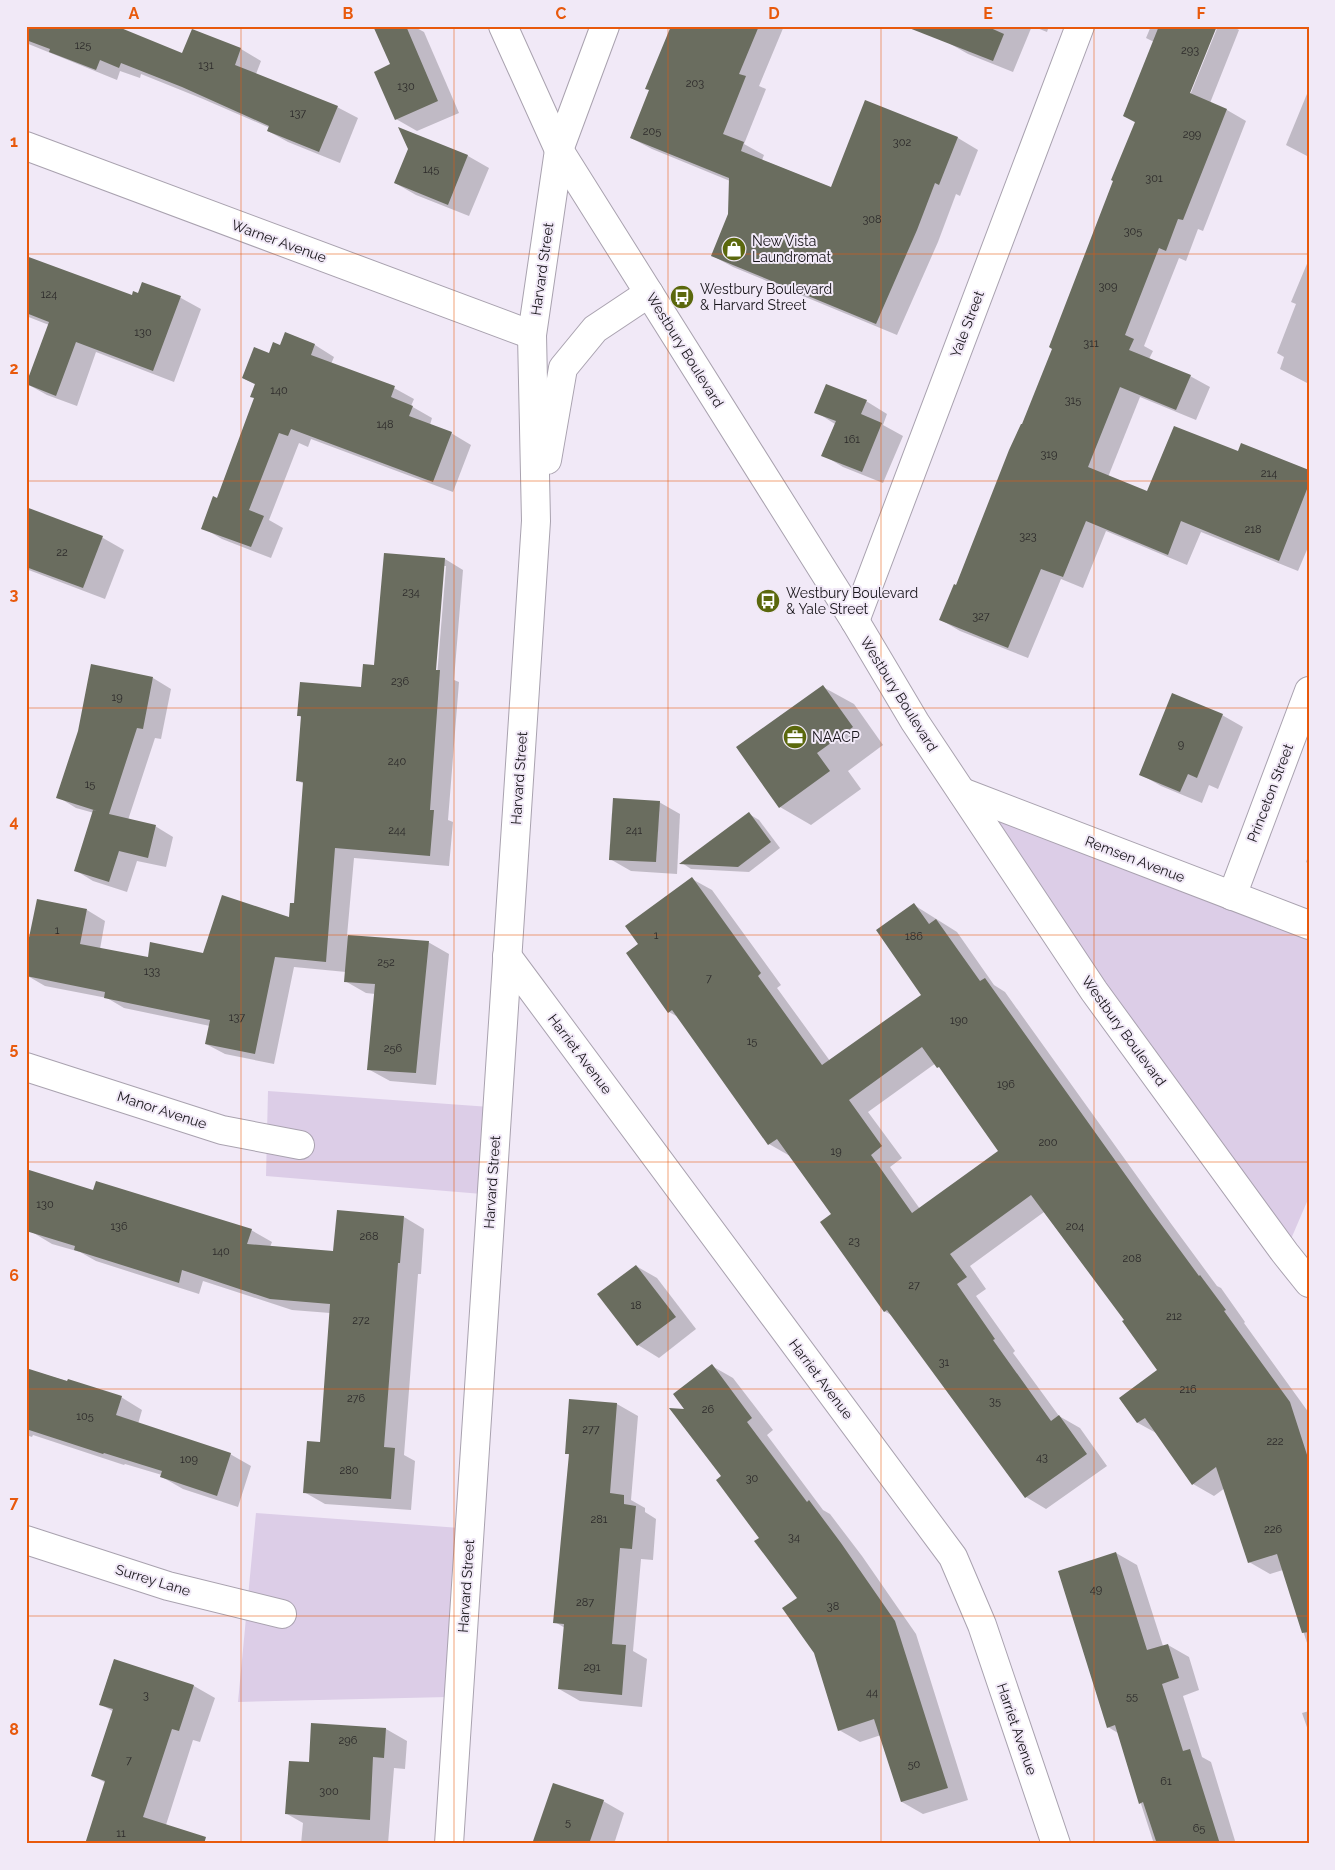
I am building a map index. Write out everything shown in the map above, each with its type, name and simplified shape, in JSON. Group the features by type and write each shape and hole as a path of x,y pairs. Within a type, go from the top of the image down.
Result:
{"street":[{"name":"Westbury Boulevard","path":"503,26 559,150 855,622 914,722 1094,991 1284,1253 1309,1283"},
{"name":"Harvard Street","path":"449,1844 536,521 532,335 559,150 605,26"},
{"name":"Yale Street","path":"855,622 1080,26"},
{"name":"Warner Avenue","path":"26,146 532,335"},
{"name":"Harvard Street","path":"536,521 563,368 595,329 649,293"},
{"name":"Princeton Street","path":"1232,896 1309,691"},
{"name":"Remsen Avenue","path":"962,792 1309,925"},
{"name":"Harriet Avenue","path":"507,956 953,1557 982,1625 1056,1844"},
{"name":"Manor Avenue","path":"26,1067 222,1130 300,1144"},
{"name":"Surrey Lane","path":"26,1540 168,1586 282,1614"}],"shaded area":[{"path":"962,792 1309,925 1309,1197 1285,1253"},
{"path":"268,1091 490,1107 482,1194 266,1176"},
{"path":"256,1513 460,1528 448,1697 238,1702"}],"building":[{"path":"26,26 116,26 182,53 192,29 241,48 235,65 338,106 319,152 267,131 269,126 182,87 121,63 119,68 100,60 96,70 49,52 50,49 26,40"},
{"path":"373,26 406,26 438,101 395,120 374,72 390,64"},
{"path":"671,26 759,26 739,74 746,76 723,134 744,142 741,151 831,187 865,100 958,137 939,185 935,183 917,230 876,324 711,256 728,214 729,178 630,138 649,90 645,89"},
{"path":"909,26 986,26 1004,34 993,61 909,28"},
{"path":"1159,26 1217,26 1190,93 1227,109 1183,220 1178,219 1166,251 1159,248 1125,335 1134,339 1129,350 1191,375 1176,410 1120,387 1088,467 1147,491 1174,426 1238,451 1241,443 1309,470 1309,484 1279,561 1181,521 1168,555 1086,521 1063,577 1041,569 1008,648 939,620 954,584 956,585 1009,450 1022,424 1052,349 1049,347 1113,181 1111,180 1135,122 1123,116"},
{"path":"398,127 468,155 448,205 394,183 408,149"},
{"path":"26,256 132,295 133,291 138,293 142,282 181,296 153,371 76,342 56,396 26,384 49,322 26,313"},
{"path":"285,332 315,344 311,355 395,386 391,397 413,406 409,416 452,432 433,482 291,429 288,436 279,433 249,510 264,516 251,547 201,529 213,496 217,498 254,398 250,397 255,384 242,378 254,347 269,353 273,342 280,345"},
{"path":"826,384 867,400 861,414 882,423 862,472 821,456 836,421 814,413"},
{"path":"26,507 103,536 83,588 26,567"},
{"path":"384,553 445,558 436,670 440,670 430,810 434,810 430,856 335,848 326,962 275,957 255,1054 205,1044 210,1020 104,998 105,992 26,976 26,952 37,899 87,909 80,944 148,957 150,942 203,953 222,895 289,917 290,903 294,903 303,782 296,781 301,716 297,716 300,682 361,687 363,664 374,665"},
{"path":"91,664 153,677 143,729 137,728 109,814 156,825 148,858 119,851 109,882 74,871 93,810 97,811 56,798 78,731"},
{"name":"NAACP","path":"823,685 853,727 817,753 830,771 779,808 736,747"},
{"path":"1172,693 1223,714 1197,778 1188,774 1180,792 1139,775"},
{"path":"613,798 660,801 656,862 609,860"},
{"path":"749,812 771,842 738,867 679,864"},
{"path":"692,877 761,973 758,976 822,1065 921,995 876,930 914,903 929,924 936,919 980,981 985,978 1152,1212 1226,1310 1224,1311 1290,1402 1309,1461 1309,1632 1302,1633 1277,1554 1248,1563 1216,1467 1192,1485 1145,1418 1137,1423 1119,1398 1157,1370 1122,1321 1124,1320 1031,1195 950,1254 967,1277 957,1284 995,1339 993,1340 1051,1421 1059,1415 1087,1454 1025,1498 887,1310 884,1312 820,1222 831,1214 777,1139 768,1145 672,1010 668,1013 626,953 638,944 625,926","holes":["922,1047 937,1068 939,1067 998,1151 912,1213 871,1155 882,1146 849,1100"]},
{"path":"348,935 429,941 416,1073 367,1070 375,984 344,982"},
{"path":"26,1169 93,1190 96,1181 252,1229 247,1244 333,1251 337,1210 404,1216 400,1263 398,1263 384,1447 395,1448 391,1499 303,1493 307,1441 320,1442 330,1304 270,1299 182,1270 179,1283 74,1250 75,1246 26,1231"},
{"path":"636,1265 676,1317 637,1346 597,1294"},
{"path":"712,1364 752,1418 747,1422 807,1502 809,1500 841,1543 895,1621 948,1788 901,1802 874,1719 838,1731 814,1653 782,1608 797,1598 754,1541 759,1538 716,1480 721,1476 669,1408 684,1409 673,1394"},
{"path":"26,1368 122,1396 116,1415 231,1453 217,1496 160,1477 162,1471 26,1429"},
{"path":"569,1399 617,1403 610,1493 624,1495 624,1504 636,1506 632,1549 620,1548 612,1644 626,1645 622,1695 558,1689 564,1624 553,1623 569,1454 565,1454"},
{"path":"1116,1552 1147,1650 1168,1644 1179,1678 1162,1684 1183,1751 1190,1749 1220,1844 1157,1844 1143,1802 1139,1804 1115,1725 1107,1728 1058,1571"},
{"path":"114,1659 194,1685 179,1731 172,1729 143,1817 206,1837 204,1844 85,1844 105,1781 91,1776 113,1709 99,1705"},
{"path":"311,1723 386,1728 384,1758 373,1757 370,1820 285,1814 289,1761 309,1762"},
{"path":"553,1783 604,1800 589,1844 532,1844"}],"place":[{"name":"New Vista Laundromat","path":"734,249"},
{"name":"Westbury Boulevard & Harvard Street","path":"682,297"},
{"name":"Westbury Boulevard & Yale Street","path":"768,601"},
{"name":"NAACP","path":"795,737"}]}
